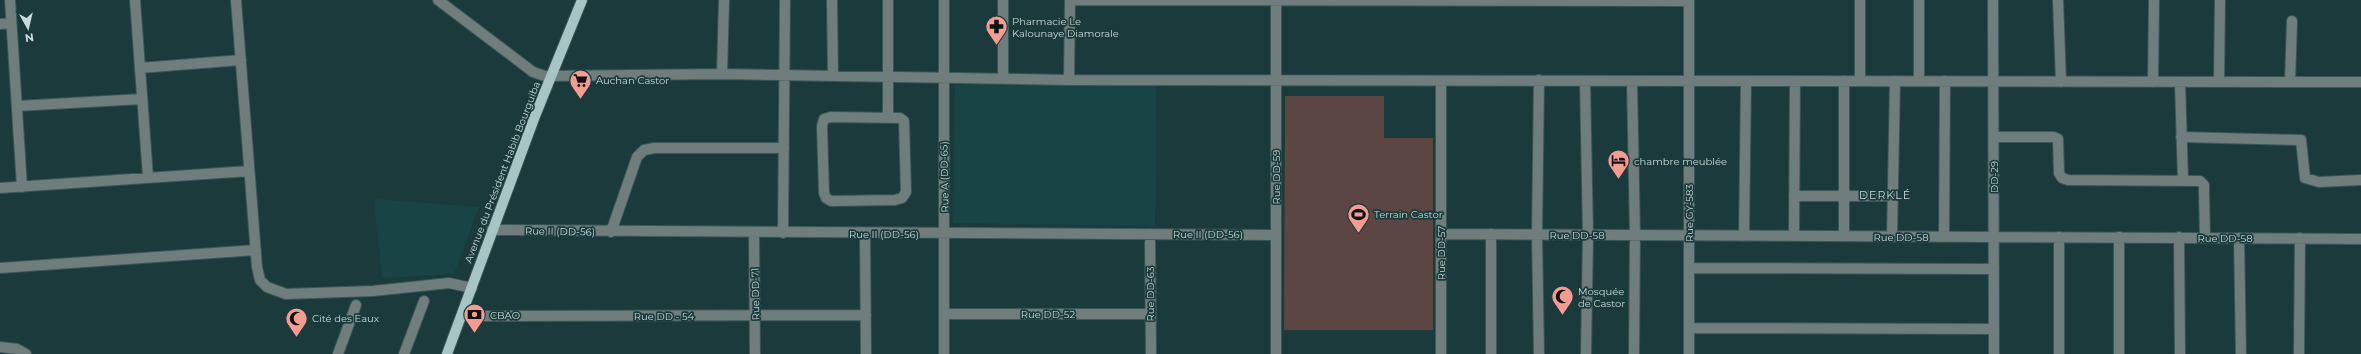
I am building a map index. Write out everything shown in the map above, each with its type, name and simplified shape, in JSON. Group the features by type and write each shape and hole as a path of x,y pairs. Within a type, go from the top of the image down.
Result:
{"main road":[{"name":"Avenue du Président Habib Bourguiba","path":"447,354 492,230 582,0"}],"street":[{"path":"10,0 22,187"},
{"path":"135,0 148,177"},
{"path":"236,0 249,171 260,280 267,287 286,294 373,291 449,283 472,288"},
{"path":"438,0 538,75 722,74 1069,80 2361,82"},
{"path":"722,74 724,0"},
{"path":"783,233 785,0"},
{"path":"832,0 833,76"},
{"path":"888,0 888,118"},
{"name":"Rue A (DD-65)","path":"944,0 944,354"},
{"path":"1003,0 1003,79"},
{"path":"1069,80 1070,0 1688,0"},
{"name":"Rue DD-59","path":"1276,0 1276,354"},
{"name":"Rue GY-583","path":"1688,0 1690,236 1689,354"},
{"path":"1860,0 1860,81"},
{"path":"1919,0 1919,81"},
{"name":"DD-29","path":"1993,0 1994,354"},
{"path":"2058,0 2061,82"},
{"path":"2153,82 2154,0"},
{"path":"2219,82 2220,0"},
{"path":"2290,82 2292,21"},
{"path":"0,24 11,23"},
{"path":"140,68 241,60"},
{"name":"Rue DD-57","path":"1441,80 1441,354"},
{"path":"1539,80 1537,235 1539,354"},
{"path":"1585,81 1588,235 1586,354"},
{"path":"1632,81 1635,235 1634,354"},
{"path":"1744,236 1746,81"},
{"path":"1794,236 1795,81"},
{"path":"1844,81 1844,236"},
{"path":"1892,237 1895,81"},
{"path":"1944,237 1945,81"},
{"path":"2180,82 2183,181"},
{"path":"17,106 142,99"},
{"path":"831,117 888,118 900,118 906,125 906,192 902,198 895,200 831,201 826,198 824,192 822,126 824,119 831,117"},
{"path":"1994,137 2054,137 2058,139 2059,173 2062,178 2068,180 2200,181 2204,184 2204,238"},
{"path":"2181,137 2301,140 2305,178 2320,182 2361,180"},
{"path":"611,232 637,157 644,150 654,148 784,148"},
{"path":"0,188 249,171"},
{"path":"1794,196 1893,196"},
{"name":"Rue II (DD-56)","path":"492,230 865,234 1276,235"},
{"name":"Rue DD-71","path":"754,233 756,316 755,354"},
{"path":"865,234 866,354"},
{"name":"Rue DD-63","path":"1150,234 1151,354"},
{"name":"Rue DD-58","path":"1441,234 2361,239"},
{"path":"1491,234 1491,354"},
{"path":"2059,237 2059,354"},
{"path":"2118,237 2119,354"},
{"path":"2179,238 2180,354"},
{"path":"2239,238 2241,354"},
{"path":"2299,354 2300,238"},
{"path":"0,268 256,250"},
{"path":"1689,268 1994,269"},
{"path":"404,354 424,301"},
{"path":"338,354 356,305"},
{"name":"Rue DD-52","path":"945,314 1150,314"},
{"name":"Rue DD - 54","path":"462,316 866,315"},
{"path":"1689,328 1994,329"},
{"path":"0,347 17,349 26,354"}],"shaded area":[{"path":"955,83 1157,86 1155,226 953,223"},
{"name":"Terrain Castor","path":"1285,96 1384,96 1384,138 1433,138 1433,330 1284,330"},
{"path":"374,199 479,207 454,274 382,278"}],"place":[{"name":"Pharmacie Le Kalounaye Diamorale","path":"997,46"},
{"name":"Auchan Castor","path":"581,100"},
{"name":"chambre meublée","path":"1619,180"},
{"name":"Terrain Castor","path":"1359,234"},
{"name":"Mosquée de Castor","path":"1562,316"},
{"name":"CBAO","path":"475,334"},
{"name":"Cité des Eaux","path":"297,338"}],"district":[{"name":"DERKLÉ","path":"1885,195"}]}
